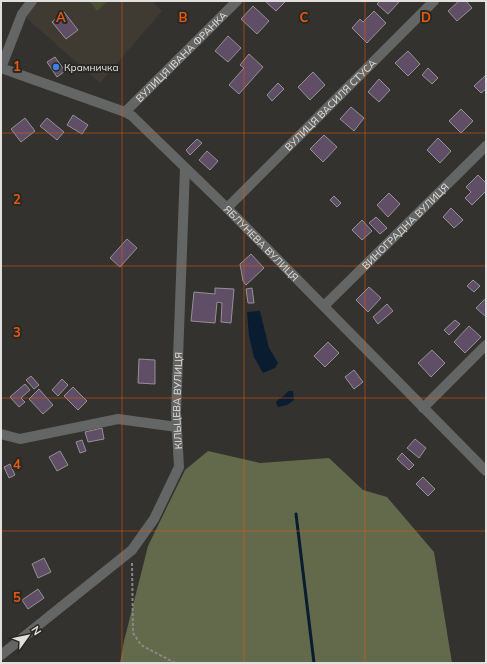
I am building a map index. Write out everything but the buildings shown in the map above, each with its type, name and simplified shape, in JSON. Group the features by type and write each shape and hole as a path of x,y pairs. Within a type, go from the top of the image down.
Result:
{"street":[{"path":"1,68 22,14 32,1"},
{"name":"ВУЛИЦЯ ІВАНА ФРАНКА","path":"125,112 236,1"},
{"name":"ВУЛИЦЯ ВАСИЛЯ СТУСА","path":"227,208 434,1"},
{"name":"ЯБЛУНЕВА ВУЛИЦЯ","path":"1,68 125,112 138,121 227,208 486,471"},
{"name":"ВИНОГРАДНА ВУЛИЦЯ","path":"324,306 486,146"},
{"name":"КІЛЬЦЕВА ВУЛИЦЯ","path":"1,655 132,550 154,520 179,466 176,413 185,168"},
{"path":"423,408 486,345"},
{"path":"1,434 20,439 118,419 177,427"}],"path":[{"path":"132,550 133,633 141,645 174,663"}],"shaded area":[{"path":"32,1 152,1 162,11 100,83 22,14"}],"green space":[{"path":"89,1 108,1 97,11"},
{"path":"208,451 260,463 329,458 363,490 387,497 434,552 452,663 120,663 124,641 148,546 185,470"}],"water":[{"path":"260,311 269,348 278,363 275,368 263,373 254,357 249,336 247,312"},
{"path":"288,391 293,391 294,400 287,405 278,407 276,402"}],"waterway":[{"path":"296,514 314,663"}],"place":[{"name":"Крамничка","path":"56,67"}]}
